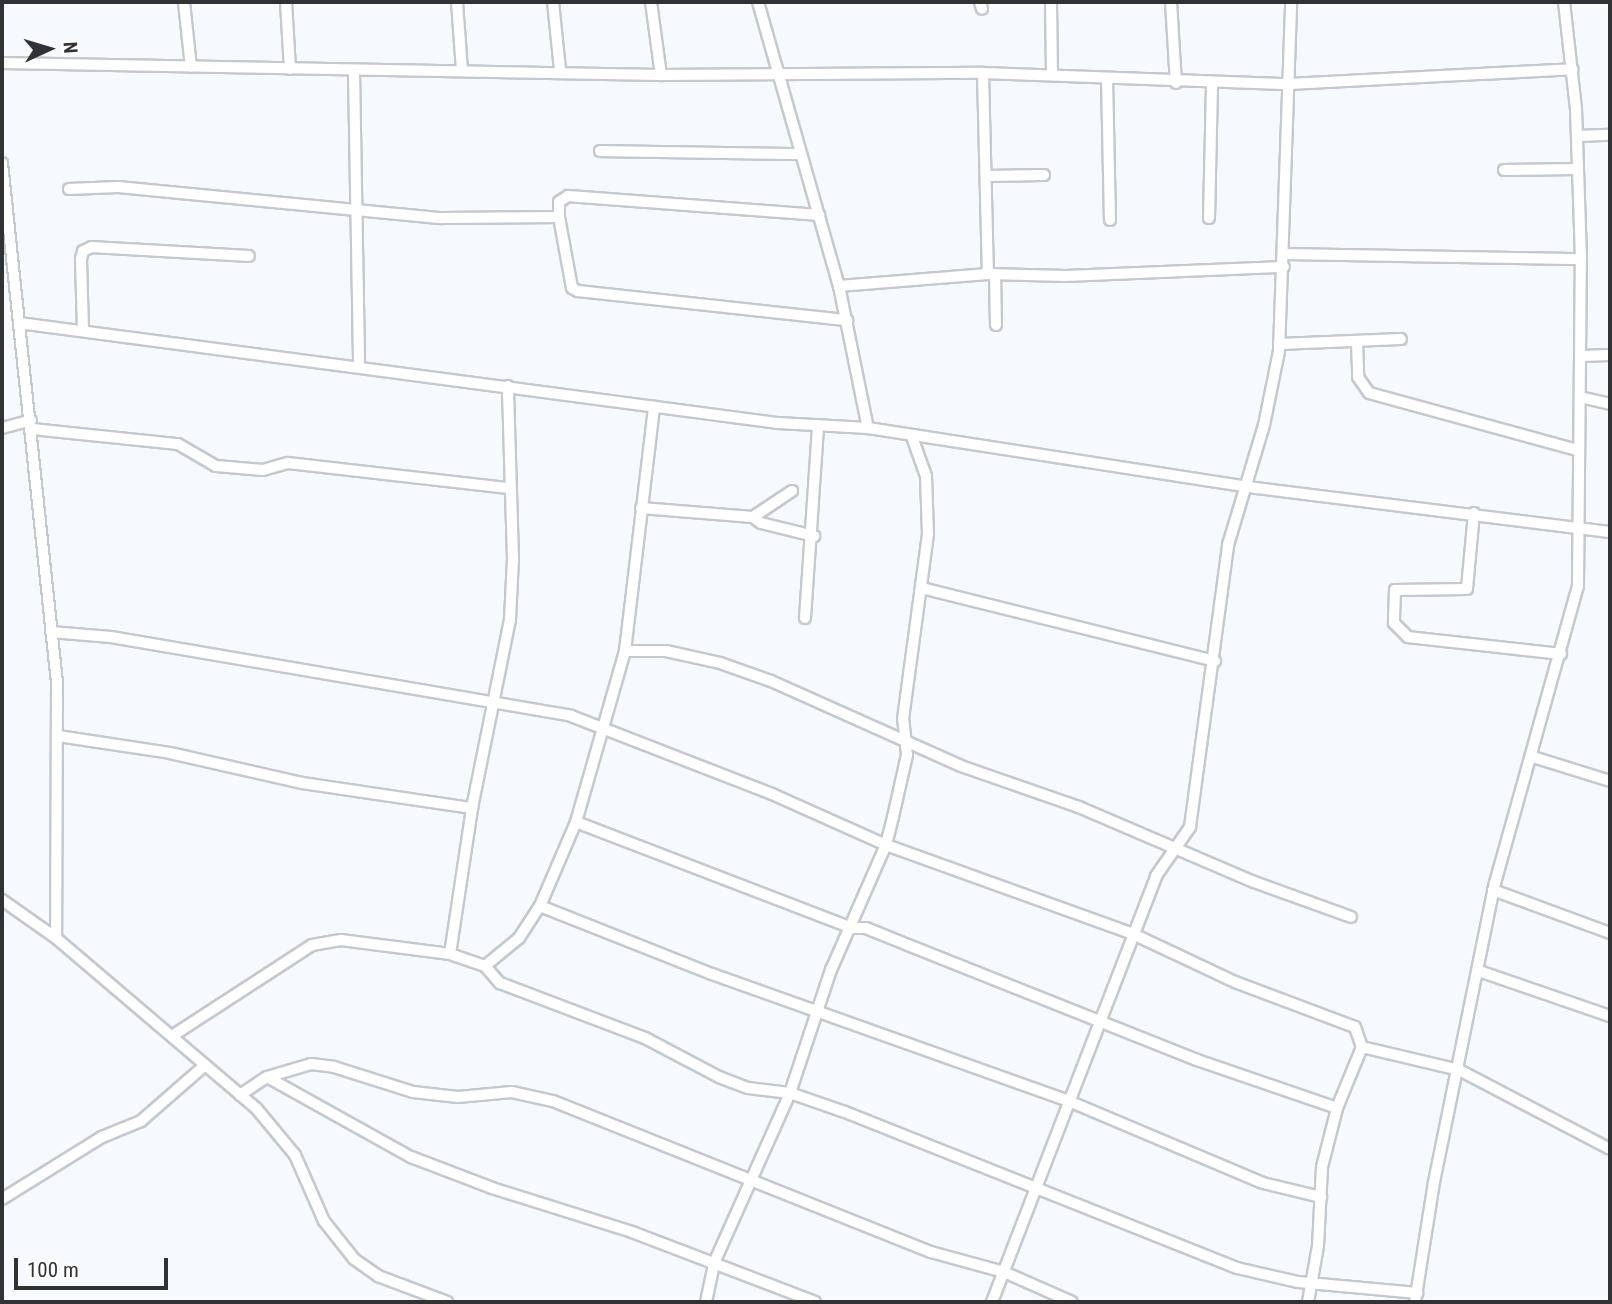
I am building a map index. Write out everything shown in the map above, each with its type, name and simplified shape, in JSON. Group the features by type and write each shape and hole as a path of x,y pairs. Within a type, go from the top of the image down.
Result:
{"street":[{"path":"184,2 191,67"},
{"path":"286,2 290,69"},
{"path":"457,2 462,70"},
{"path":"553,2 559,70"},
{"path":"651,2 661,75"},
{"path":"758,2 839,286 868,428"},
{"path":"1051,2 1052,75"},
{"path":"1171,2 1176,83"},
{"path":"992,1302 1156,876 1180,848 1194,809 1228,545 1246,486 1279,344 1285,254 1291,2"},
{"path":"172,1036 312,944 341,940 450,954 485,966 500,983 645,1038 719,1077 748,1088 790,1093 1237,1268 1312,1284 1416,1297 1434,1182 1459,1070 1493,890 1578,586 1575,525 1581,356 1581,259 1573,69 1564,2"},
{"path":"2,63 354,72 559,70 661,75 983,73 1212,84 1289,84 1573,69"},
{"path":"354,72 359,366"},
{"path":"983,73 996,325"},
{"path":"1107,78 1110,220"},
{"path":"1209,218 1212,84"},
{"path":"1577,136 1610,135"},
{"path":"600,151 801,154"},
{"path":"2,163 51,632 58,736 56,938"},
{"path":"1504,170 1578,169"},
{"path":"988,176 1044,175"},
{"path":"69,189 118,187 356,206 442,218 559,216"},
{"path":"819,215 568,196 559,202 572,288 578,291 847,320"},
{"path":"83,331 83,251 92,247 249,256"},
{"path":"1285,254 1581,259"},
{"path":"839,286 992,274 1284,267"},
{"path":"19,323 654,407 868,428 912,437 1246,486 1575,525 1610,532"},
{"path":"1279,344 1401,339"},
{"path":"1357,341 1358,377 1369,393 1578,450"},
{"path":"1581,356 1610,355"},
{"path":"450,954 472,808 510,620 508,386"},
{"path":"1580,397 1610,404"},
{"path":"485,966 519,938 540,906 576,822 625,652 654,407"},
{"path":"2,428 31,425 178,444 216,466 263,470 288,463 509,488"},
{"path":"805,618 814,536 818,425"},
{"path":"706,1302 714,1263 748,1180 790,1093 816,1010 886,845 907,755 902,739 928,534 926,476 912,437"},
{"path":"753,517 793,491"},
{"path":"641,508 753,517 814,536"},
{"path":"1474,513 1467,589 1395,590 1394,624 1408,637 1561,654"},
{"path":"922,588 1215,661"},
{"path":"51,632 111,637 493,701 604,727 772,794 886,845 1133,934 1235,982 1355,1027 1362,1047 1337,1108 1322,1167 1312,1284 1308,1302"},
{"path":"625,652 666,651 720,663 902,739 1180,848 1254,882 1351,917"},
{"path":"58,736 170,753 302,783 472,808"},
{"path":"1532,757 1610,781"},
{"path":"576,822 852,928 866,929 1197,1060 1337,1108"},
{"path":"1493,890 1610,933"},
{"path":"2,900 56,938 240,1095 295,1155 324,1221 343,1248 378,1276 447,1302"},
{"path":"540,906 1071,1102 1262,1184 1321,1197"},
{"path":"1479,971 1610,1016"},
{"path":"1362,1047 1459,1070 1610,1149"},
{"path":"240,1095 267,1077 311,1064 334,1067 413,1092 458,1097 512,1091 554,1101 931,1252 1004,1272 1072,1302"},
{"path":"2,1199 102,1137 141,1121 204,1066"},
{"path":"267,1077 411,1157 714,1263 815,1302"}]}
